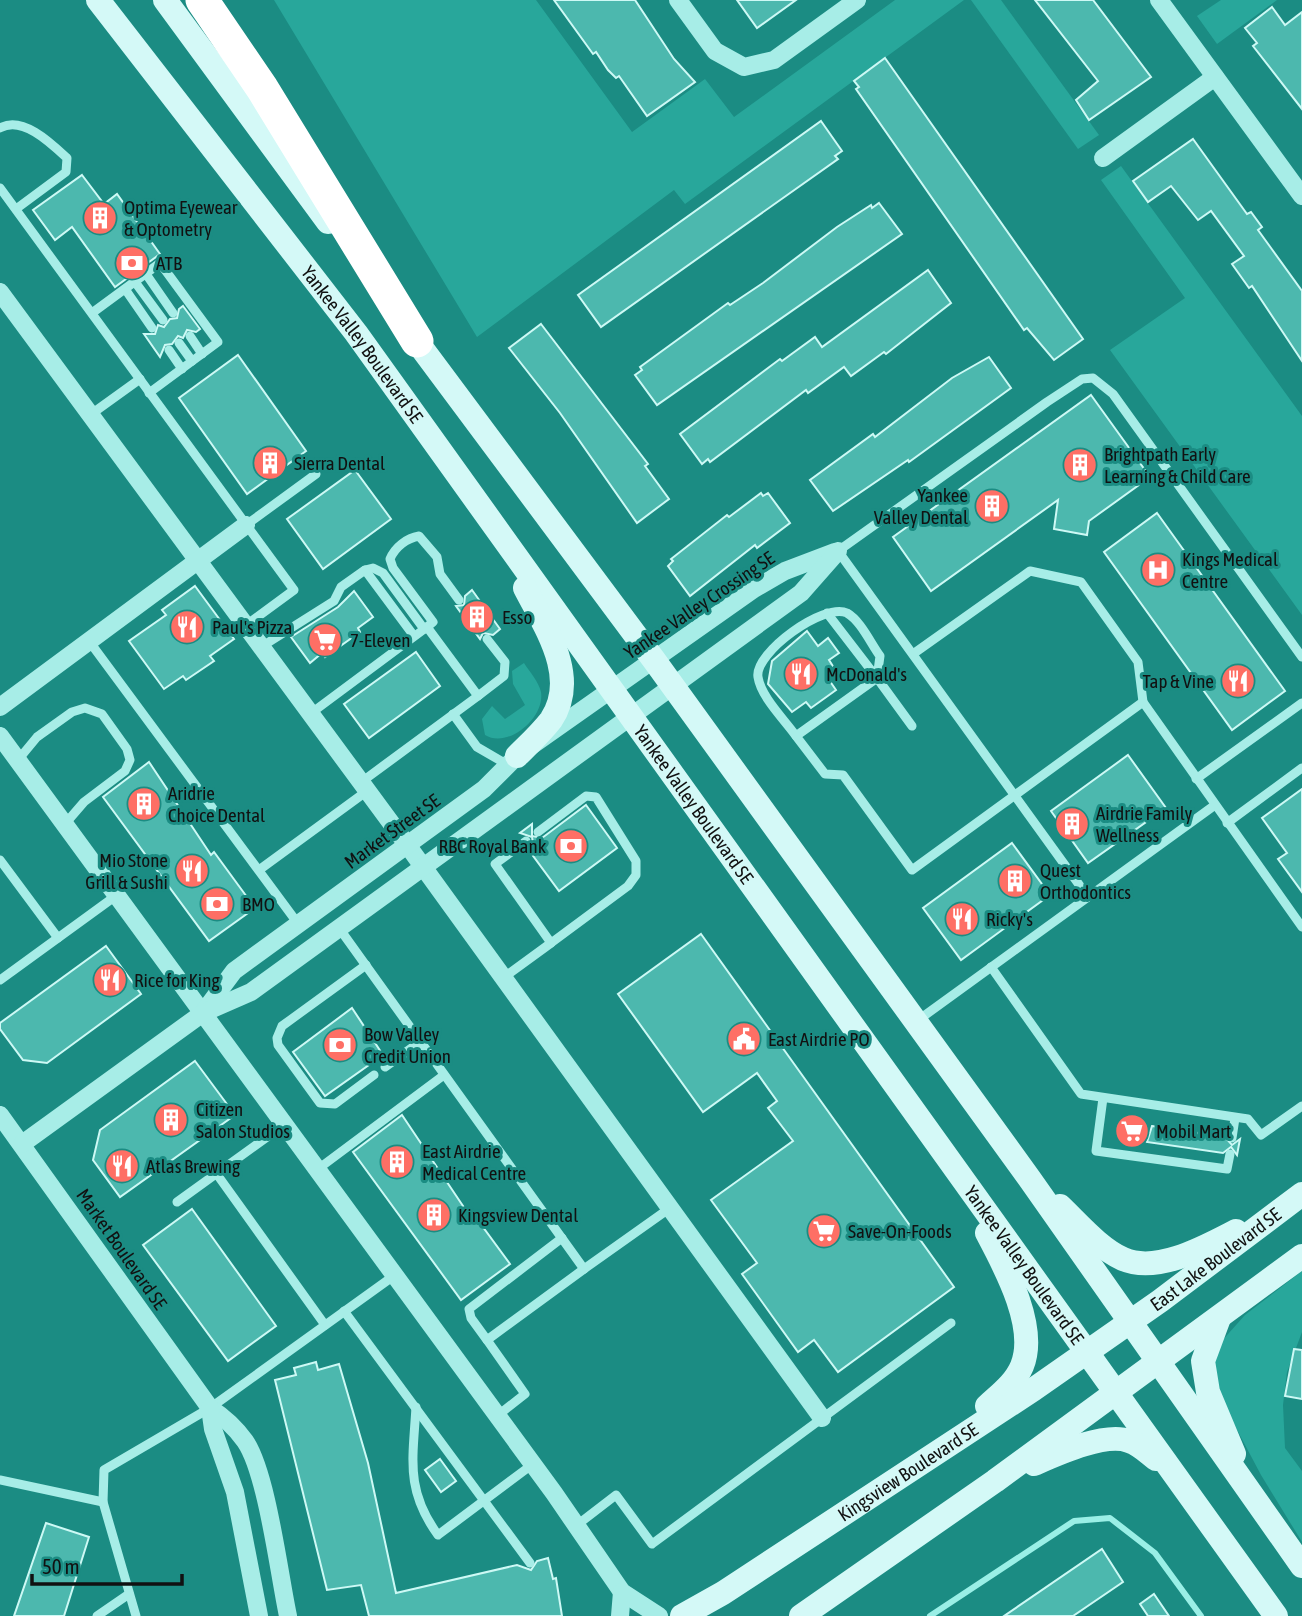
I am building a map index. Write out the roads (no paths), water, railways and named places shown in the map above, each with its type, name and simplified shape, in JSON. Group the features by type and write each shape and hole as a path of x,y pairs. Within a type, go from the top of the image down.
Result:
{"highway":[{"path":"202,0 262,88 417,341"}],"main road":[{"name":"Yankee Valley Boulevard SE","path":"98,0 356,333 486,511 1276,1616"},
{"path":"164,0 673,686 1029,1178 1302,1566"},
{"path":"486,511 554,645 561,669 559,705 546,726 513,760"},
{"path":"932,1456 1011,1384 1022,1365 1027,1342 1020,1308 1003,1264 949,1159"},
{"path":"1029,1178 1103,1246 1122,1259 1144,1264 1180,1255 1222,1238 1297,1198"},
{"name":"East Lake Boulevard SE","path":"1129,1323 1297,1198"},
{"path":"801,1616 995,1481 1302,1256"},
{"path":"1220,1317 1203,1361 1208,1392 1256,1502"},
{"name":"Kingsview Boulevard SE","path":"682,1616 723,1593 1129,1323"},
{"path":"995,1481 1057,1453 1110,1439 1127,1440 1142,1448 1175,1475"}],"street":[{"path":"678,0 715,51 744,67 774,60 857,0"},
{"path":"1159,0 1302,196"},
{"path":"1103,158 1215,77"},
{"path":"0,292 408,846 822,1418"},
{"path":"0,707 246,526"},
{"path":"631,717 800,593 838,551"},
{"name":"Yankee Valley Crossing SE","path":"612,689 785,571 838,551"},
{"name":"Market Street SE","path":"203,1013 234,971 408,846 484,789 513,760 612,689"},
{"name":"Market Street SE","path":"22,1144 203,1013 251,992 631,717"},
{"path":"0,736 533,1464 622,1592 659,1616"},
{"name":"Market Boulevard SE","path":"0,1115 210,1408 227,1418 247,1443 255,1465 288,1616"},
{"name":"Market Boulevard SE","path":"210,1408 213,1429 235,1492 259,1616"},
{"path":"620,1616 622,1592"}],"lane":[{"path":"0,128 11,124 24,128 54,146 67,158 65,172 16,209"},
{"path":"0,188 295,590 245,626"},
{"path":"92,313 160,263 218,342 149,393"},
{"path":"146,274 173,313"},
{"path":"135,282 163,320"},
{"path":"125,289 152,328"},
{"path":"190,336 202,354"},
{"path":"179,343 192,361"},
{"path":"169,351 182,369"},
{"path":"1088,897 838,551 1047,401 1082,379 1093,378 1113,394 1302,657"},
{"path":"89,416 140,379"},
{"path":"246,526 316,474"},
{"path":"310,714 433,622 393,568 390,559 393,551 411,538 419,536 437,557 440,574 459,600"},
{"path":"261,647 334,601 341,587 365,570 373,568 383,573 478,696"},
{"path":"365,570 414,636"},
{"path":"913,654 1030,571 1081,582 1138,662 1143,702 1302,927"},
{"path":"796,736 877,678 880,656 848,614 837,611 820,614 764,655 758,667 762,688 796,736 824,774 844,775 912,870 1143,702"},
{"path":"827,613 912,726"},
{"path":"259,870 453,714 505,676 505,662 487,639"},
{"path":"89,641 299,925"},
{"path":"1196,779 1302,703"},
{"path":"18,760 37,737 72,712 85,708 102,714 127,749 130,760 125,771 84,802 65,824"},
{"path":"453,714 477,747 513,760"},
{"path":"1227,823 1302,768"},
{"path":"503,978 628,886 636,875 636,861 596,797 586,796 538,832"},
{"path":"916,1022 1215,805"},
{"path":"526,841 495,864 551,943"},
{"path":"0,860 58,938"},
{"path":"0,980 117,895"},
{"path":"339,928 584,1269"},
{"path":"366,965 282,1026 277,1038 278,1045 320,1103 335,1104 374,1075"},
{"path":"991,967 1081,1094 1248,1119 1261,1135 1302,1106"},
{"path":"385,1067 420,1042"},
{"path":"318,1169 444,1075"},
{"path":"1103,1098 1096,1151 1227,1169 1230,1154"},
{"path":"1232,1138 1235,1118"},
{"path":"177,1202 285,1124"},
{"path":"216,1173 325,1325"},
{"path":"487,1340 670,1208"},
{"path":"497,1416 525,1395 471,1318 469,1309 562,1238"},
{"path":"136,1616 103,1502 104,1470 210,1408 395,1275"},
{"path":"344,1311 530,1563"},
{"path":"577,1525 616,1495 652,1544 951,1323"},
{"path":"416,1408 412,1473 414,1488 422,1513 438,1535 533,1464"},
{"path":"0,1480 103,1502"},
{"path":"97,1616 129,1594"}],"waterway":[{"path":"930,1616 1074,1521 1110,1518 1155,1553 1201,1616"}],"place":[{"name":"Optima Eyewear & Optometry","path":"100,218"},
{"name":"ATB","path":"132,263"},
{"name":"Sierra Dental","path":"270,463"},
{"name":"Brightpath Early Learning & Child Care","path":"1080,465"},
{"name":"Yankee Valley Dental","path":"992,506"},
{"name":"Kings Medical Centre","path":"1158,570"},
{"name":"Esso","path":"477,617"},
{"name":"Paul's Pizza","path":"187,627"},
{"name":"7-Eleven","path":"325,640"},
{"name":"McDonald's","path":"801,674"},
{"name":"Tap & Vine","path":"1238,681"},
{"name":"Aridrie Choice Dental","path":"144,804"},
{"name":"Airdrie Family Wellness","path":"1072,824"},
{"name":"RBC Royal Bank","path":"571,846"},
{"name":"Mio Stone Grill & Sushi","path":"192,871"},
{"name":"Quest Orthodontics","path":"1015,881"},
{"name":"BMO","path":"217,904"},
{"name":"Ricky's","path":"962,919"},
{"name":"Rice for King","path":"110,980"},
{"name":"East Airdrie PO","path":"744,1039"},
{"name":"Bow Valley Credit Union","path":"340,1045"},
{"name":"Citizen Salon Studios","path":"171,1120"},
{"name":"Mobil Mart","path":"1132,1131"},
{"name":"East Airdrie Medical Centre","path":"397,1162"},
{"name":"Atlas Brewing","path":"122,1166"},
{"name":"Kingsview Dental","path":"434,1215"},
{"name":"Save-On-Foods","path":"824,1231"}]}
